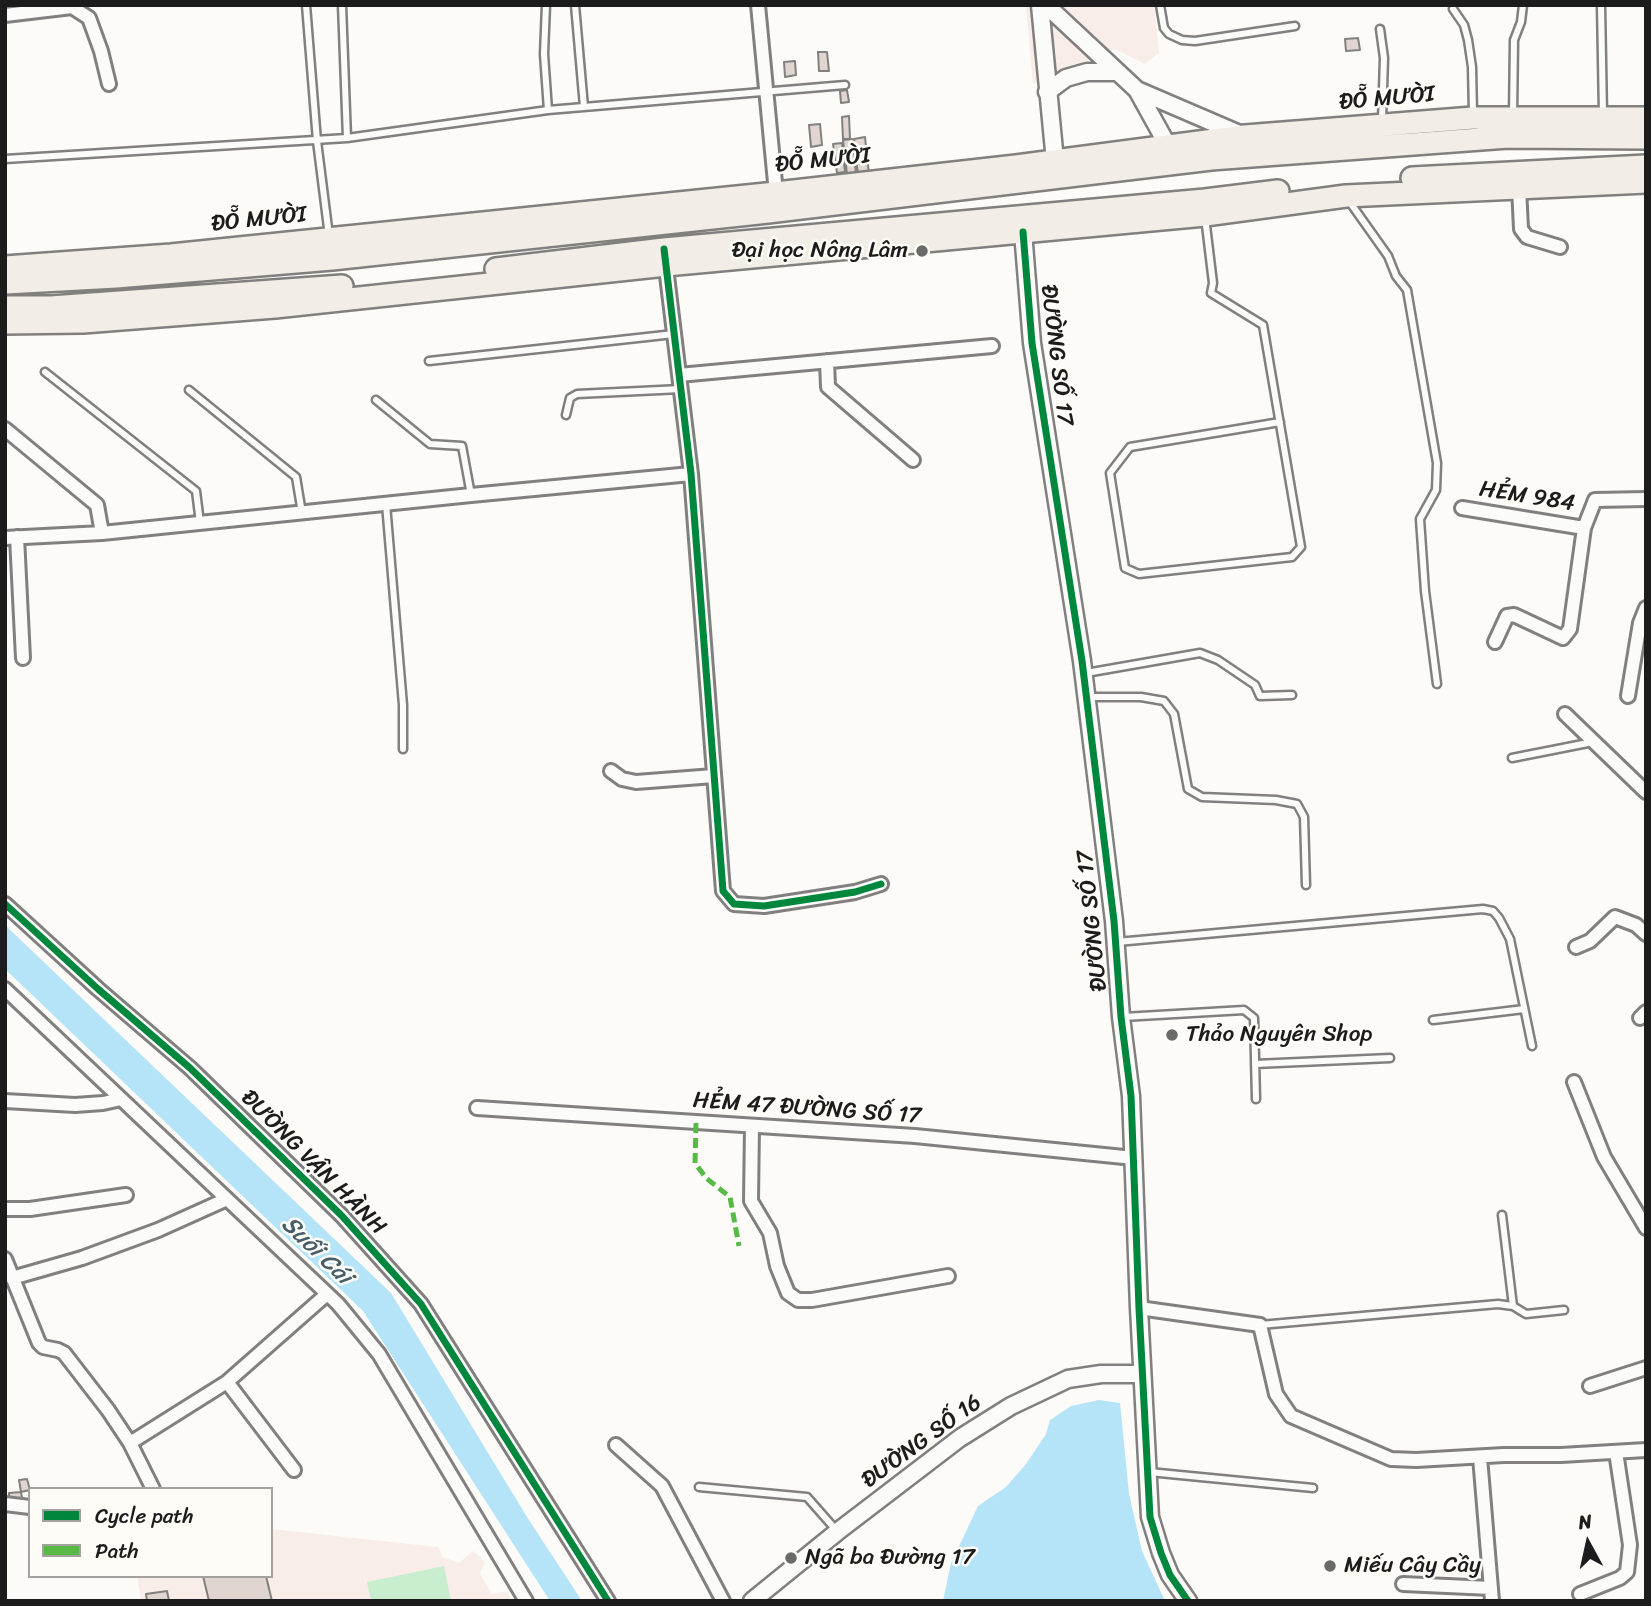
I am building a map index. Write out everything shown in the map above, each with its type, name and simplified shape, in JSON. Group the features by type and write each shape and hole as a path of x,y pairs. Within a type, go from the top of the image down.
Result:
{"highway":[{"name":"ĐỖ MƯỜI","path":"1169,155 1245,136 1473,118 1646,118"},
{"name":"ĐỖ MƯỜI","path":"5,267 171,255 331,248 1016,174 1055,162 1169,155 1211,159 1508,137 1646,138"},
{"path":"1169,155 1173,210"},
{"path":"1055,162 1061,221"},
{"path":"1205,207 1332,184 1646,166"},
{"name":"ĐỖ MƯỜI","path":"5,283 166,273 331,248 776,193 1016,174"},
{"path":"1016,174 1022,225"},
{"path":"5,307 77,305 359,285 1346,196 1646,182"},
{"path":"5,323 83,322 275,307 665,257"}],"street":[{"path":"758,5 776,193"},
{"path":"1016,174 1055,162 1040,5"},
{"path":"1046,5 1137,90 1245,136"},
{"path":"5,15 72,7 89,18 109,84"},
{"path":"1047,92 1066,78 1087,72 1117,72"},
{"path":"1137,90 1169,155"},
{"path":"1519,187 1521,229 1527,237 1560,247"},
{"name":"ĐƯỜNG SỐ 17","path":"1022,225 1032,343 1087,697 1131,1096 1150,1517 1170,1574 1188,1601"},
{"path":"665,257 691,474 723,891 734,904 764,906 855,892 881,884"},
{"path":"679,375 992,346"},
{"path":"827,361 828,387 913,460"},
{"path":"5,429 97,505 102,533"},
{"path":"23,658 11,537 102,533 691,474"},
{"path":"1495,642 1507,616 1514,615 1563,638 1570,629 1584,528 1595,500 1646,499"},
{"name":"HẺM 984","path":"1462,508 1584,528"},
{"path":"1628,696 1640,623 1646,608"},
{"path":"1565,714 1646,792"},
{"path":"611,771 622,779 636,782 714,776"},
{"name":"ĐƯỜNG VẬN HÀNH","path":"5,904 190,1068 342,1216 421,1304 608,1601"},
{"path":"1576,947 1590,941 1615,917 1636,925 1646,934"},
{"path":"5,989 327,1294 379,1354 526,1601"},
{"path":"1574,1082 1604,1157 1646,1228"},
{"path":"5,1101 75,1105 121,1099"},
{"name":"HẺM 47 ĐƯỜNG SỐ 17","path":"477,1108 915,1136 1134,1158"},
{"path":"752,1126 751,1200 770,1233 777,1266 788,1293 798,1300 812,1300 948,1276"},
{"path":"5,1209 30,1209 126,1195"},
{"path":"12,1278 82,1258 158,1230 227,1199"},
{"path":"5,1259 39,1343 43,1348 64,1353 130,1443 152,1487"},
{"path":"130,1443 227,1381 327,1294"},
{"path":"1139,1308 1260,1325 1276,1394 1291,1416 1391,1459 1646,1450"},
{"path":"1590,1386 1646,1368"},
{"name":"ĐƯỜNG SỐ 16","path":"752,1601 837,1531 960,1438 1011,1406 1068,1379 1101,1374 1142,1374"},
{"path":"227,1381 293,1470"},
{"path":"616,1446 662,1486 723,1601"},
{"path":"1580,1594 1620,1578 1627,1572 1630,1545 1616,1452"},
{"path":"1403,1584 1491,1594 1480,1457"},
{"path":"5,1504 28,1507"}],"lane":[{"path":"306,5 317,141 331,248"},
{"path":"342,5 347,138"},
{"path":"546,5 544,54 548,110"},
{"path":"575,5 584,107"},
{"path":"1160,5 1164,28 1182,40 1195,41 1295,26"},
{"path":"1513,118 1514,40 1521,22 1523,5"},
{"path":"1601,5 1603,117"},
{"path":"1453,9 1464,25 1468,40 1472,67 1473,118"},
{"path":"1380,29 1384,58 1381,126"},
{"path":"5,159 317,141 548,110 845,85"},
{"path":"1346,196 1388,256 1396,276 1407,290 1437,463 1436,490 1420,519 1425,591 1437,684"},
{"path":"1205,207 1213,283 1210,292 1264,325 1301,547 1292,557 1139,574 1125,568 1110,473 1130,447 1280,422"},
{"path":"429,361 674,334"},
{"path":"45,372 196,491 200,523"},
{"path":"566,415 570,398 577,394 681,389"},
{"path":"189,390 296,477 302,513"},
{"path":"376,400 430,444 462,446 471,495"},
{"path":"386,504 405,724 403,749"},
{"path":"1084,674 1200,653 1218,660 1255,685 1260,696 1292,695"},
{"path":"1087,697 1141,697 1164,701 1174,714 1188,789 1202,797 1297,803 1304,817 1306,886"},
{"path":"1513,758 1595,742"},
{"path":"1115,942 1483,909 1493,911 1506,930 1532,1046"},
{"path":"1433,1020 1524,1009"},
{"path":"1121,1017 1244,1010 1254,1018 1256,1099"},
{"path":"1255,1064 1390,1058"},
{"path":"1502,1215 1513,1306"},
{"path":"1260,1325 1498,1304 1513,1306 1526,1314 1564,1310"},
{"path":"1147,1472 1313,1488"},
{"path":"699,1487 807,1497 837,1531"}],"shaded area":[{"path":"1026,5 1154,5 1159,53 1145,64 1115,49 1033,84"},
{"path":"273,1529 438,1547 443,1557 459,1563 473,1551 485,1562 480,1574 492,1594 507,1591 512,1601 141,1601 137,1578 273,1578"}],"green space":[{"path":"444,1566 451,1601 371,1601 367,1582"}],"water":[{"name":"Suối Cái","path":"5,925 391,1293 527,1517 582,1601 550,1601 363,1311 5,969"},
{"path":"1099,1400 1120,1403 1129,1494 1142,1551 1165,1601 943,1601 951,1563 978,1506 1006,1487 1026,1464 1046,1434 1050,1420 1071,1406"}],"building":[{"path":"1358,38 1360,50 1346,51 1345,39"},
{"path":"818,52 827,52 829,71 819,71"},
{"path":"795,61 796,75 785,77 784,62"},
{"path":"847,90 849,102 841,103 840,91"},
{"path":"849,116 850,139 843,139 842,117"},
{"path":"820,124 822,145 811,147 809,125"},
{"path":"865,137 869,174 858,175 854,139"},
{"path":"852,139 856,173 847,174 843,140"},
{"path":"842,143 845,172 837,173 833,144"},
{"path":"27,1479 28,1490 21,1492 19,1480"},
{"path":"21,1492 23,1504 9,1502 9,1493"},
{"path":"203,1578 266,1578 272,1601 209,1601"},
{"path":"167,1591 169,1601 147,1601 146,1594"}],"marked path":[{"path":"696,1123 695,1163 706,1178 730,1197 739,1246"}],"cycle path":[{"path":"1023,232 1032,343 1082,661 1114,921 1121,1017 1131,1096 1150,1517 1170,1575 1188,1601"},
{"path":"664,249 691,474 723,891 734,904 764,906 855,892 881,884"},
{"path":"5,904 190,1068 342,1216 421,1304 608,1601"}],"place":[{"name":"Đại học Nông Lâm","path":"922,251"},
{"name":"Thảo Nguyên Shop","path":"1172,1035"},
{"name":"Ngã ba Đường 17","path":"791,1558"},
{"name":"Miếu Cây Cầy","path":"1330,1566"}]}
